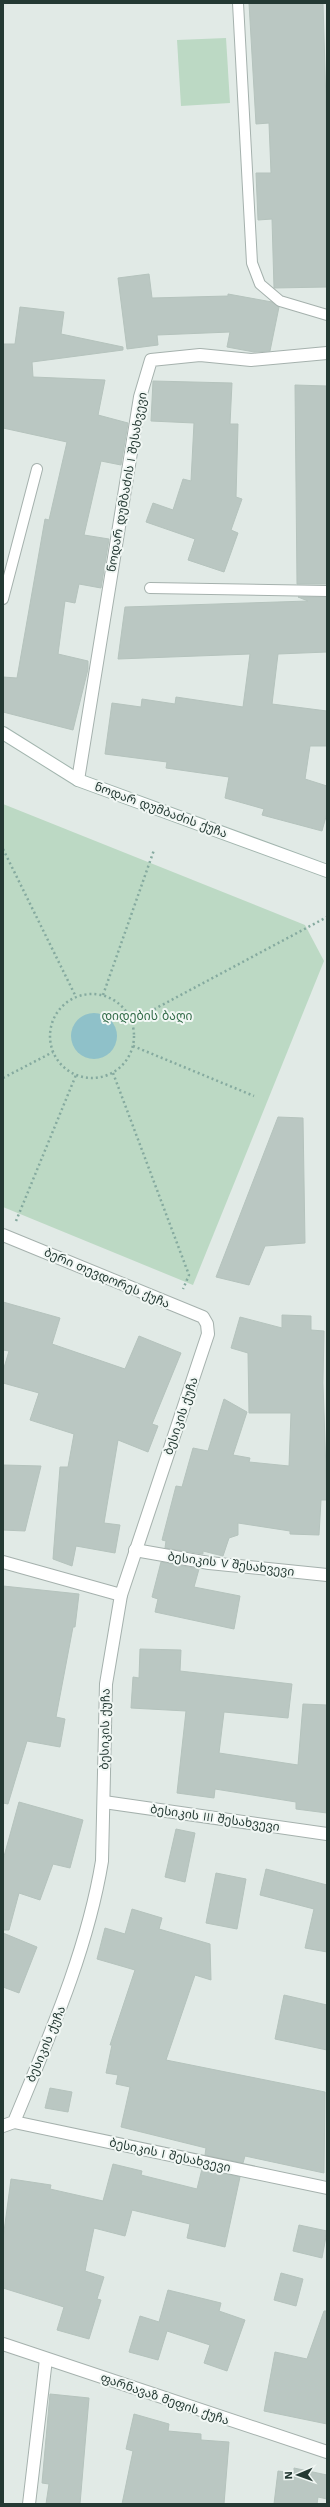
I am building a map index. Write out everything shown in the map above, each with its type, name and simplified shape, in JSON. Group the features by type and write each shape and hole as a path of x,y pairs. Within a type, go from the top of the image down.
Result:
{"street":[{"name":"ნოდარ დუმბაძის I შესახვევი","path":"78,780 140,397 151,360 200,355 251,360 327,353"},
{"name":"ნოდარ დუმბაძის ქუჩა","path":"3,733 78,780 327,871"},
{"name":"ბერი თევდორეს ქუჩა","path":"6,1236 203,1317 207,1324"},
{"name":"ბესიკის ქუჩა","path":"8,2124 64,2001 97,1889 102,1861 106,1684 121,1595 208,1334 207,1324"},
{"name":"ბესიკის V შესახვევი","path":"135,1550 209,1563 327,1575"},
{"path":"3,1562 121,1595"},
{"name":"ბესიკის III შესახვევი","path":"104,1802 327,1834"},
{"name":"ბესიკის I შესახვევი","path":"8,2124 327,2188"},
{"name":"ფარნავაზ მეფის ქუჩა","path":"3,2344 327,2452"},
{"path":"29,2504 46,2359"}],"lane":[{"path":"238,3 252,263 260,284 280,301 327,315"},
{"path":"3,599 38,469"},
{"path":"150,588 327,591"}],"path":[{"path":"3,849 76,997"},
{"path":"102,995 154,850"},
{"path":"132,1021 327,917"},
{"path":"89,993 102,995 115,1000 125,1009 132,1021 134,1034 133,1046 122,1066 113,1073 101,1078 76,1076 62,1066 53,1052 50,1034 55,1016 64,1004 76,997 89,993"},
{"path":"133,1046 254,1096"},
{"path":"3,1078 53,1052"},
{"path":"113,1073 189,1275 176,1306"},
{"path":"6,1236 76,1076"}],"green space":[{"path":"226,38 230,103 181,106 177,40"},
{"name":"დიდების ბაღი","path":"3,804 305,925 324,961 193,1285 3,1207"}],"water":[{"path":"99,1013 111,1019 116,1027 116,1045 111,1053 103,1058 89,1059 77,1053 72,1045 71,1031 77,1019 85,1014"}],"building":[{"path":"249,3 323,3 327,136 327,287 274,288 272,219 258,220 256,173 271,173 269,123 256,124"},
{"path":"149,274 152,298 228,296 228,294 272,302 279,307 270,351 254,352 227,347 230,332 157,335 158,345 127,349 118,278"},
{"path":"20,307 64,312 61,334 123,347 123,350 32,362 33,377 105,380 98,415 128,423 121,465 101,461 84,535 109,539 101,588 79,584 75,603 65,601 58,654 88,661 88,669 73,730 3,712 3,677 17,678 45,519 49,520 67,442 3,428 3,344 15,344"},
{"path":"153,381 232,383 230,424 238,424 236,497 242,499 231,530 238,533 224,572 188,560 195,539 146,522 153,503 173,510 183,479 191,481 194,423 151,421"},
{"path":"295,385 327,386 327,584 297,584"},
{"path":"298,597 327,597 327,652 278,654 272,704 327,711 327,746 310,746 305,779 327,786 327,813 322,831 262,815 264,809 225,798 229,777 166,768 167,762 105,754 112,703 141,707 142,699 175,704 176,697 243,707 250,654 118,659 125,607 308,601"},
{"path":"278,1117 303,1118 305,1243 265,1246 249,1285 216,1277"},
{"path":"3,1302 60,1318 52,1344 125,1369 139,1336 181,1353 152,1424 158,1426 148,1452 118,1440 104,1523 120,1525 115,1553 76,1546 72,1566 53,1559 60,1467 68,1467 74,1434 30,1420 39,1393 3,1383 3,1371 9,1351 3,1350"},
{"path":"282,1315 311,1316 311,1330 324,1331 323,1383 327,1500 321,1500 319,1535 290,1534 290,1531 238,1523 238,1535 229,1538 223,1556 203,1551 203,1554 165,1548 166,1541 162,1540 176,1486 182,1487 193,1448 208,1451 224,1399 247,1412 233,1455 250,1458 249,1462 289,1466 291,1413 249,1413 248,1353 231,1348 240,1317 282,1328"},
{"path":"3,1465 41,1466 25,1531 3,1530"},
{"path":"161,1562 199,1569 194,1587 240,1596 234,1629 155,1612 158,1599 152,1597"},
{"path":"3,1586 79,1594 75,1627 73,1627 56,1717 65,1719 60,1747 27,1741 8,1804 3,1803"},
{"path":"140,1649 181,1650 180,1671 292,1684 288,1718 224,1712 219,1753 298,1765 303,1704 327,1705 327,1813 296,1809 296,1802 215,1789 214,1798 177,1793 186,1711 131,1708 133,1677 139,1678"},
{"path":"19,1802 83,1820 70,1868 53,1864 40,1900 19,1893 9,1930 3,1930 3,1860"},
{"path":"176,1829 195,1833 185,1882 165,1877"},
{"path":"266,1869 327,1885 327,1952 305,1948 314,1909 260,1895"},
{"path":"216,1873 246,1879 237,1929 206,1923"},
{"path":"132,1909 162,1918 159,1929 210,1944 211,1980 195,1975 166,2060 325,2092 324,2173 245,2156 243,2163 205,2155 206,2148 121,2127 130,2087 116,2084 118,2075 106,2073 112,2045 110,2045 135,1970 97,1959 105,1928 125,1934"},
{"path":"3,1933 37,1947 19,1993 3,1987"},
{"path":"284,1995 327,2005 327,2050 275,2039"},
{"path":"50,2088 72,2092 68,2112 45,2108"},
{"path":"113,2164 142,2171 141,2175 197,2189 202,2169 240,2177 225,2247 187,2238 190,2224 132,2210 125,2236 94,2228 85,2271 104,2277 97,2299 101,2300 89,2339 57,2330 64,2307 3,2288 3,2239 11,2179 51,2185 50,2189 103,2201"},
{"path":"299,2225 327,2231 322,2258 293,2251"},
{"path":"281,2273 303,2279 296,2306 274,2300"},
{"path":"168,2290 221,2303 219,2311 245,2320 227,2371 204,2363 210,2345 167,2331 158,2360 129,2352 140,2316 159,2322"},
{"path":"324,2311 327,2311 327,2424 264,2411 275,2352 307,2359"},
{"path":"50,2394 89,2398 80,2504 46,2504 49,2484 42,2483"},
{"path":"134,2414 169,2424 168,2431 201,2434 201,2440 229,2442 224,2504 122,2504 133,2451 126,2449"},
{"path":"294,2468 327,2475 327,2499 318,2497 317,2504 274,2504 278,2471 294,2473"}]}
